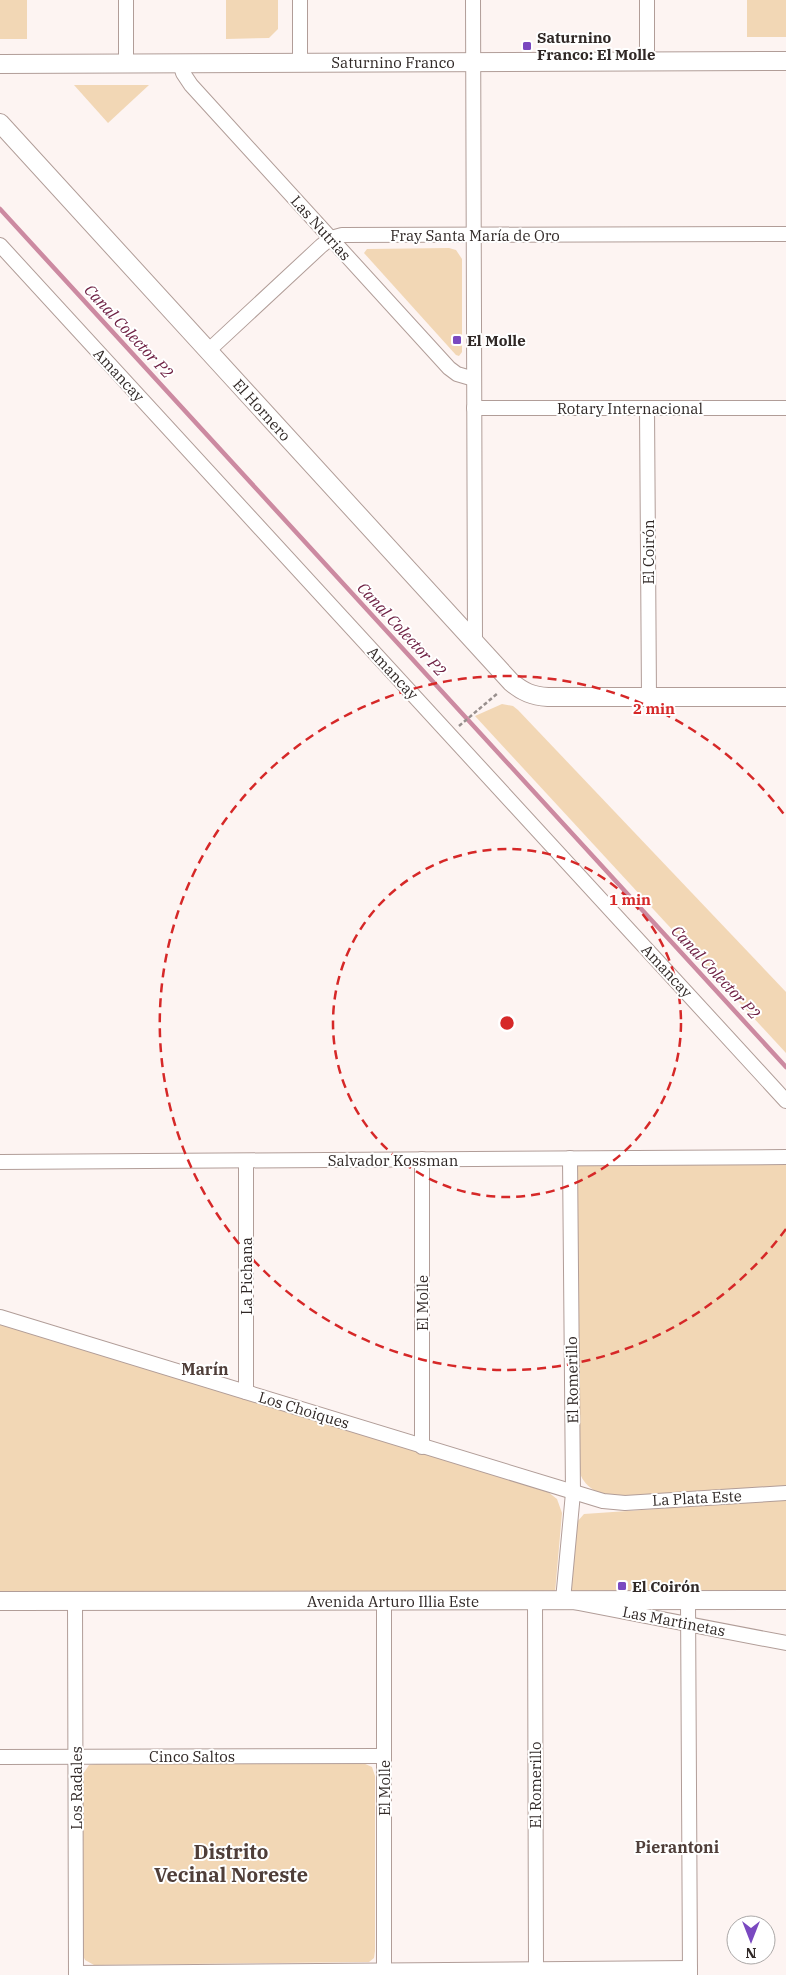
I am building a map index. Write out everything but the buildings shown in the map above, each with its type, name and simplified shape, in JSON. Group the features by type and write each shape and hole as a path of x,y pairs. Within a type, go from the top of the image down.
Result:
{"street":[{"path":"126,0 126,63"},
{"path":"300,0 300,62"},
{"path":"473,0 475,642"},
{"path":"647,0 647,61"},
{"name":"Saturnino Franco","path":"0,64 786,60"},
{"name":"Las Nutrias","path":"180,63 183,73 191,85 449,368 457,374 474,379"},
{"name":"El Hornero","path":"0,123 511,682 527,693 548,697 648,697"},
{"name":"Fray Santa María de Oro","path":"331,238 347,235 786,234"},
{"path":"208,351 331,238"},
{"name":"Amancay","path":"0,245 786,1101"},
{"name":"Rotary Internacional","path":"474,408 786,408"},
{"name":"El Coirón","path":"647,408 648,697"},
{"path":"648,697 786,697"},
{"name":"Salvador Kossman","path":"0,1162 786,1157"},
{"name":"El Romerillo","path":"563,1600 573,1493 570,1158"},
{"name":"El Molle","path":"422,1159 422,1447"},
{"name":"La Pichana","path":"246,1160 246,1392"},
{"name":"Los Choiques","path":"0,1317 573,1493 608,1502"},
{"name":"La Plata Este","path":"608,1502 625,1503 786,1493"},
{"name":"El Romerillo","path":"534,1600 536,1969"},
{"name":"Las Martinetas","path":"563,1600 786,1643"},
{"path":"76,1974 384,1973 536,1969 690,1971 688,1600"},
{"name":"Avenida Arturo Illia Este","path":"0,1601 786,1600"},
{"name":"Los Radales","path":"75,1601 76,1974"},
{"name":"El Molle","path":"384,1601 384,1973"},
{"name":"Cinco Saltos","path":"0,1756 384,1756"}],"path":[{"path":"455,730 511,682"}],"shaded area":[{"path":"0,0 27,0 27,39 0,39"},
{"path":"226,0 278,0 278,29 269,38 226,39"},
{"path":"747,0 786,0 786,37 747,37"},
{"path":"74,85 149,85 108,123"},
{"path":"449,248 456,250 462,259 462,352 459,356 456,355 364,253 367,249"},
{"path":"502,704 513,706 518,710 786,992 786,1053 475,716"},
{"path":"786,1162 786,1487 617,1497 598,1492 588,1486 579,1469 576,1164"},
{"path":"0,1324 548,1492 557,1499 562,1513 555,1593 0,1595"},
{"path":"786,1500 786,1593 569,1594 577,1522 584,1514"},
{"path":"363,1763 372,1767 375,1776 375,1951 374,1958 369,1962 94,1965 85,1960 82,1953 83,1774 89,1765"}],"waterway":[{"name":"Canal Colector P2","path":"0,209 786,1067"}],"place":[{"name":"Saturnino Franco: El Molle","path":"527,46"},
{"name":"El Molle","path":"457,340"},
{"name":"El Coirón","path":"622,1586"}],"district":[{"name":"Marín","path":"205,1369"},
{"name":"Pierantoni","path":"677,1847"},
{"name":"Distrito Vecinal Noreste","path":"231,1862"}]}
